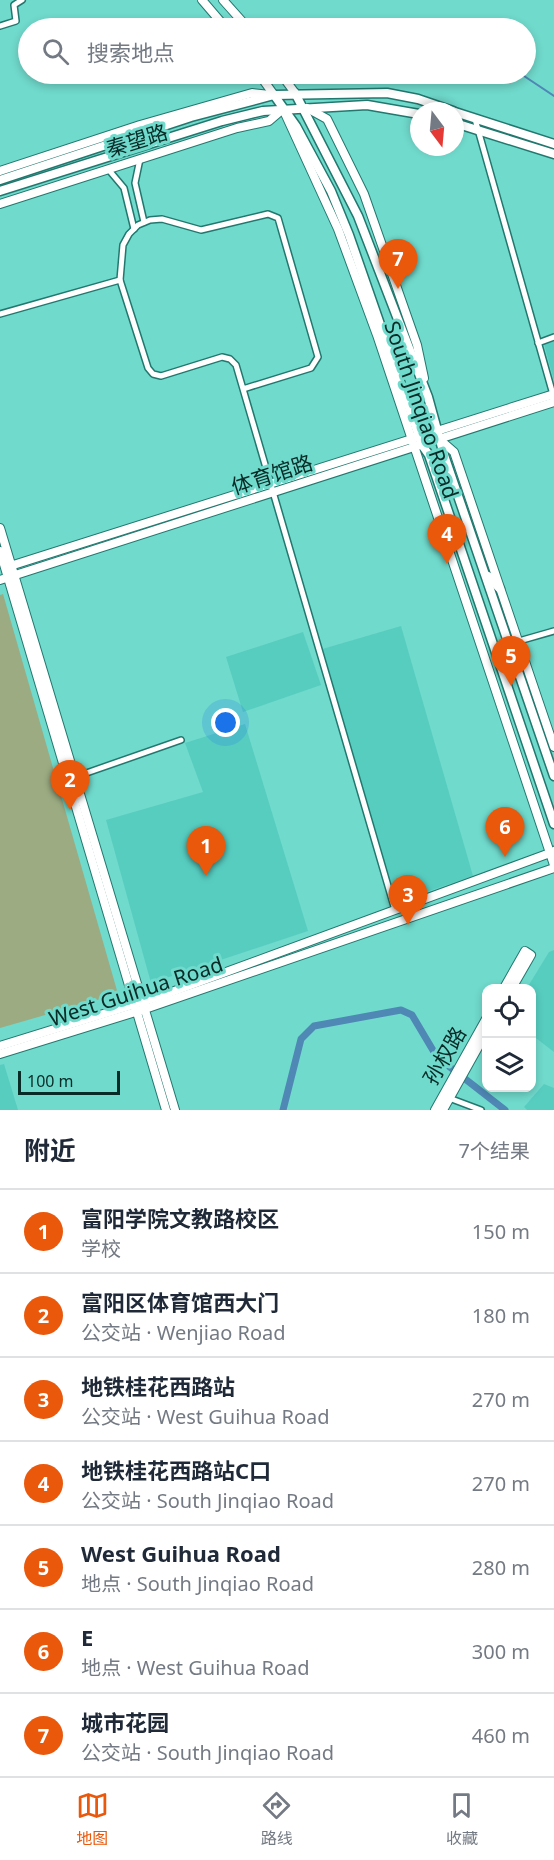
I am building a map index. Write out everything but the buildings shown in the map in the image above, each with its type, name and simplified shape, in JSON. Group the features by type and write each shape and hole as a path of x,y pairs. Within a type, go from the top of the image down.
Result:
{"main road":[{"path":"202,0 217,18"},
{"path":"223,0 239,18"},
{"path":"265,84 274,96"},
{"path":"289,84 296,93"},
{"name":"秦望路","path":"0,171 140,125 252,93 274,96"},
{"name":"秦望路","path":"0,180 191,117 274,96 296,93 387,93 427,102"},
{"name":"South Jinqiao Road","path":"296,93 358,216 428,397"},
{"name":"South Jinqiao Road","path":"274,96 296,126 331,191 349,235 478,636 552,852 554,867"},
{"name":"秦望路","path":"0,191 222,121 263,111 367,105 410,112"},
{"name":"South Jinqiao Road","path":"304,107 327,119 364,194 417,345 438,435 554,776"},
{"name":"秦望路","path":"0,204 269,121 283,109"},
{"name":"秦望路","path":"464,115 554,144"},
{"path":"464,126 554,154"},
{"name":"体育馆路","path":"7,577 273,494 417,442 554,397"},
{"name":"South Jinqiao Road","path":"438,435 454,452 554,747"},
{"name":"South Jinqiao Road","path":"417,442 429,455 554,824"},
{"name":"体育馆路","path":"6,568 270,485 417,442"},
{"path":"0,528 7,577 166,1110"},
{"path":"0,551 6,568"},
{"path":"485,574 500,589"},
{"path":"7,577 75,777 175,1110"},
{"path":"478,636 483,616"},
{"name":"West Guihua Road","path":"0,1054 136,1009 552,852"},
{"name":"West Guihua Road","path":"144,1006 554,867"},
{"path":"506,984 525,951 531,955 514,984"},
{"name":"West Guihua Road","path":"0,1046 136,1009"},
{"name":"孙权路","path":"463,1068 482,1028"},
{"name":"孙权路","path":"435,1110 483,1038"},
{"name":"孙权路","path":"443,1110 451,1089"}],"street":[{"path":"0,26 16,21 14,5 22,0"},
{"path":"475,119 554,397"},
{"path":"140,159 135,183 144,222"},
{"path":"108,169 124,188 134,229"},
{"path":"243,389 311,368 318,357 278,218 268,214 201,230 162,219 144,222 134,229 123,245 120,280 150,371 161,376 226,357 236,364 243,389 270,485 395,910"},
{"path":"0,314 120,280"},
{"path":"538,343 554,337"},
{"path":"519,641 554,631"},
{"path":"75,777 181,740"},
{"path":"449,1098 481,1110"}],"shaded area":[{"path":"554,340 554,381 544,344"},
{"path":"401,626 473,876 394,903 319,650"},
{"path":"303,632 321,685 243,712 226,657"},
{"path":"245,724 308,931 151,983 106,820 203,792 185,743"},
{"path":"554,950 554,1052 536,1038 536,984 529,984 549,952"},
{"path":"4,1064 18,1110 0,1110 0,1065"},
{"path":"544,1084 554,1088 554,1110 527,1110 524,1107"}],"green space":[{"path":"3,594 118,994 0,1028 0,595"}],"waterway":[{"path":"536,84 554,96"},
{"path":"283,1110 301,1039 314,1026 401,1010 412,1015 437,1057 505,1110"}],"place":[{"name":"城市花园","path":"398,289"},
{"name":"地铁桂花西路站C口","path":"447,564"},
{"name":"West Guihua Road","path":"511,686"},
{"name":"富阳区体育馆西大门","path":"70,810"},
{"name":"E","path":"505,857"},
{"name":"富阳学院文教路校区","path":"206,876"},
{"name":"地铁桂花西路站","path":"408,925"}]}
